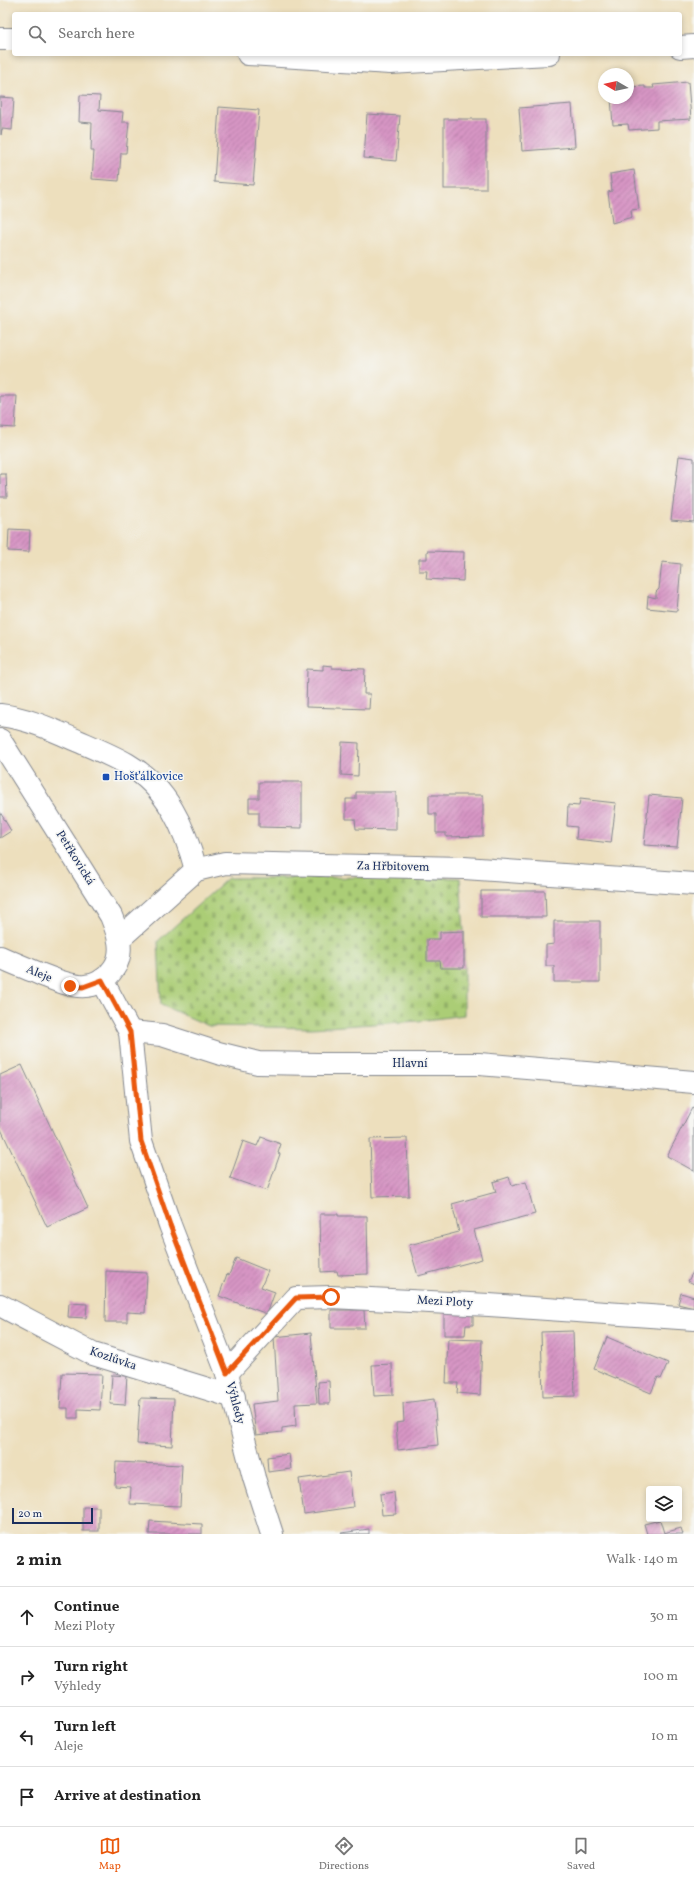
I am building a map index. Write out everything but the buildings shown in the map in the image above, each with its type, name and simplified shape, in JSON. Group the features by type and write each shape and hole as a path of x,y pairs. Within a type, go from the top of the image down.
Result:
{"street":[{"path":"0,39 12,40"},
{"path":"682,47 694,46"},
{"path":"280,56 390,63 514,56"},
{"path":"0,715 24,720 64,735 122,761 146,777 162,792 178,817 190,844 196,870"},
{"name":"Petřkovická","path":"0,740 102,901 113,921 119,939 120,951 118,962 112,972 102,980"},
{"name":"Za Hřbitovem","path":"119,939 196,870 225,863 464,868 694,884"},
{"name":"Aleje","path":"0,957 70,986 83,987 102,980"},
{"name":"Výhledy","path":"102,980 130,1032 141,1141 170,1225 227,1373 254,1478 272,1534"},
{"name":"Hlavní","path":"130,1032 162,1035 218,1053 258,1063 479,1064 694,1082"},
{"name":"Mezi Ploty","path":"227,1373 296,1298 331,1297 489,1304 694,1319"},
{"name":"Kozlůvka","path":"0,1305 93,1354 234,1397"}],"green space":[{"path":"228,878 460,878 464,931 464,1015 419,1021 312,1028 209,1026 161,1005 158,941"}],"place":[{"name":"Hošťálkovice","path":"106,777"}],"route":[{"path":"70,986 83,987 102,980 130,1032 141,1141 170,1225 227,1373 296,1298 331,1297"}]}
